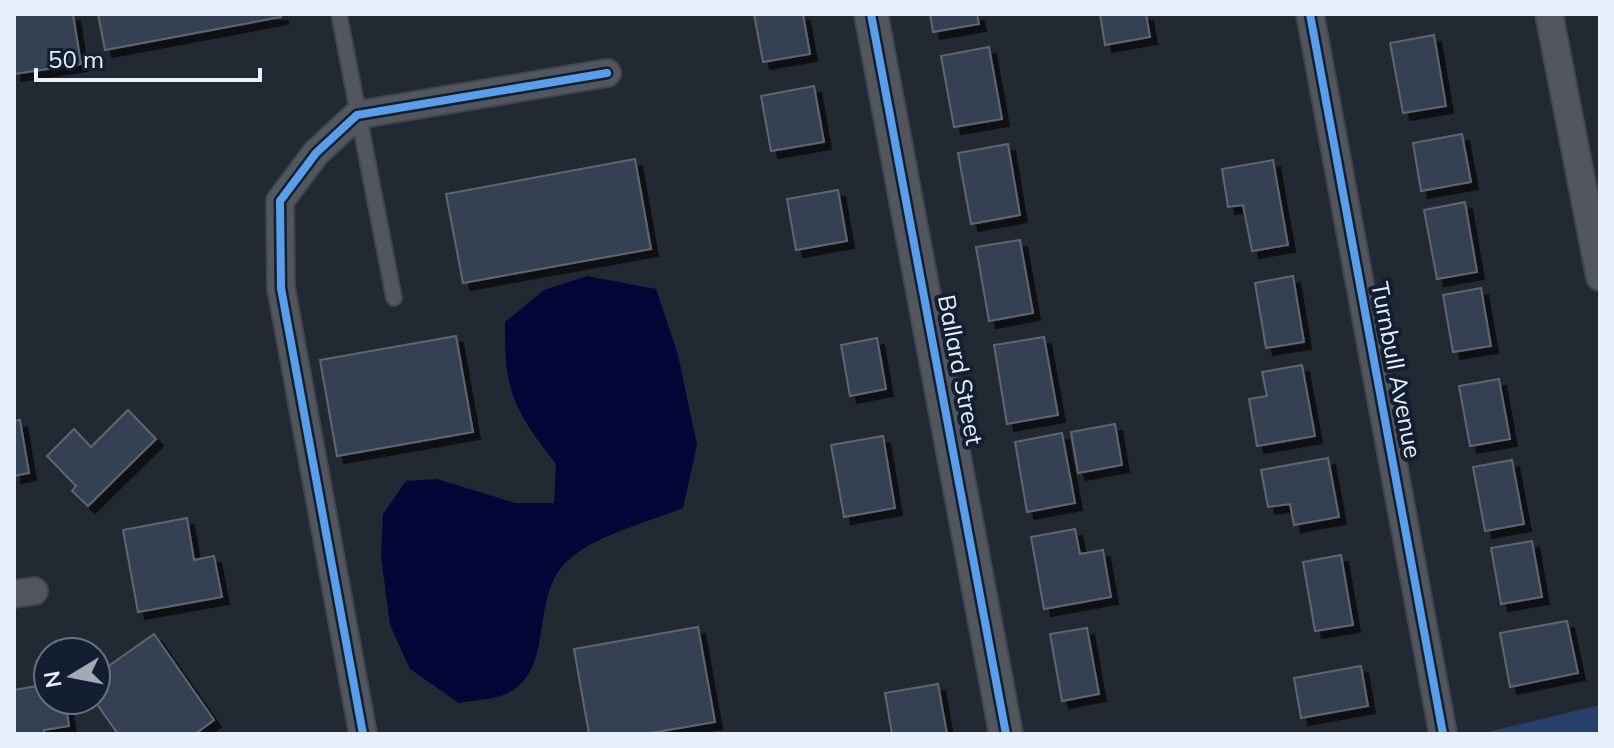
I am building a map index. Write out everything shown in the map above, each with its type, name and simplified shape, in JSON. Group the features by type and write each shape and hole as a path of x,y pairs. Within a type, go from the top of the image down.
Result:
{"street":[{"name":"Ballard Street","path":"871,14 1006,734"},
{"name":"Turnbull Avenue","path":"1310,14 1443,734"},
{"path":"1549,14 1600,277"},
{"path":"363,734 281,288 280,201 316,153 357,115 607,73"}],"lane":[{"path":"339,14 394,298"}],"shaded area":[{"path":"587,276 656,289 678,355 697,445 683,508 597,541 568,560 550,587 537,655 522,683 503,695 459,703 410,669 390,625 381,556 383,514 406,481 437,479 515,503 554,503 556,464 530,429 514,399 507,366 505,322 544,290"},
{"path":"1600,705 1600,734 1479,734"}],"building":[{"path":"14,14 73,14 81,64 14,74"},
{"path":"98,14 281,14 281,17 105,50"},
{"path":"754,14 803,14 810,54 763,62"},
{"path":"930,14 977,14 979,24 933,32"},
{"path":"1100,14 1146,14 1150,37 1105,45"},
{"path":"1434,35 1446,106 1403,113 1390,43"},
{"path":"989,47 1002,119 954,127 941,56"},
{"path":"814,86 824,142 771,151 761,96"},
{"path":"1462,134 1471,182 1421,191 1413,143"},
{"path":"1008,144 1020,215 971,224 958,153"},
{"path":"635,159 651,249 463,283 446,194"},
{"path":"1273,160 1288,245 1252,251 1243,205 1228,207 1222,169"},
{"path":"838,190 847,241 796,250 787,199"},
{"path":"1465,202 1477,272 1437,279 1424,210"},
{"path":"1020,240 1033,313 989,321 976,247"},
{"path":"1293,276 1304,342 1266,348 1255,283"},
{"path":"1481,288 1491,346 1453,352 1443,295"},
{"path":"456,336 473,432 337,456 320,360"},
{"path":"1044,337 1058,415 1007,424 994,345"},
{"path":"877,338 886,389 850,396 841,345"},
{"path":"1302,365 1315,436 1257,446 1249,399 1267,396 1262,372"},
{"path":"1499,379 1510,439 1470,446 1459,386"},
{"path":"128,410 156,439 88,506 72,491 76,486 47,456 74,429 91,447"},
{"path":"20,420 29,473 14,476 14,421"},
{"path":"1115,424 1122,465 1078,473 1071,432"},
{"path":"1062,433 1075,503 1027,512 1015,442"},
{"path":"883,436 895,508 844,517 831,445"},
{"path":"1328,458 1339,517 1294,525 1290,504 1268,507 1261,470"},
{"path":"1512,460 1524,524 1485,531 1473,467"},
{"path":"187,518 194,560 214,556 222,597 138,612 123,530"},
{"path":"1075,529 1080,554 1103,550 1111,597 1044,609 1031,537"},
{"path":"1532,541 1542,597 1501,604 1491,548"},
{"path":"1341,555 1353,625 1315,631 1303,562"},
{"path":"1567,621 1578,673 1510,687 1500,633"},
{"path":"698,627 715,722 645,734 589,734 574,649"},
{"path":"1087,628 1099,694 1062,701 1050,634"},
{"path":"154,634 214,720 195,734 118,734 105,716 112,716 112,664"},
{"path":"1361,666 1368,706 1301,718 1294,678"},
{"path":"938,684 947,734 892,734 885,693"},
{"path":"32,687 32,716 67,716 69,726 44,730 44,734 14,734 14,690"}],"cycle path":[{"path":"871,14 1006,734"},
{"path":"1310,14 1443,734"},
{"path":"363,734 281,288 280,201 316,153 357,115 607,73"}]}
